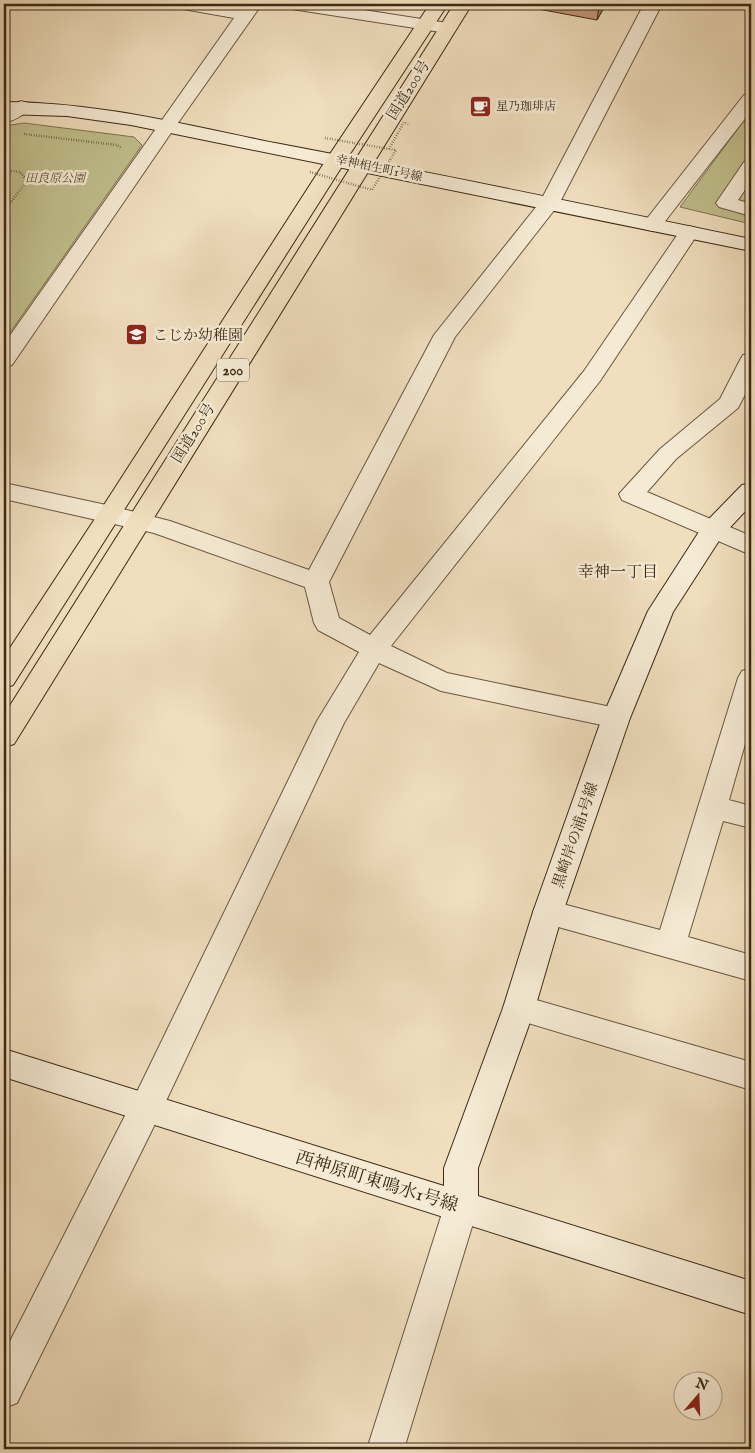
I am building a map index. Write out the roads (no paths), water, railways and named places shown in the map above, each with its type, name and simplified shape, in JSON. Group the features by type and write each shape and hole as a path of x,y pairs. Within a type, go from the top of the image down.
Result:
{"highway":[{"name":"国道200号","path":"4,678 111,514 336,160 439,4"},
{"name":"国道200号","path":"4,737 463,4"}],"street":[{"path":"183,4 249,9"},
{"path":"292,4 447,28"},
{"path":"616,718 441,681 374,649 327,623 316,582 445,335 549,204 653,4"},
{"path":"4,360 164,127 249,9"},
{"path":"652,224 751,99"},
{"name":"幸神相生町1号線","path":"10,111 104,115 362,164 549,204 751,244"},
{"path":"751,166 726,203 751,210"},
{"path":"4,1390 146,1108 331,721 374,649 592,376 689,232"},
{"path":"751,360 730,403 668,454 631,494 751,546"},
{"path":"4,491 111,514 170,530 316,582"},
{"name":"黒崎岸の浦1号線","path":"385,1449 461,1207 460,1168 519,1008 548,912 616,718 661,611 714,530 751,491"},
{"path":"671,945 750,682"},
{"path":"713,807 751,817"},
{"path":"548,912 751,968"},
{"path":"519,1008 751,1076"},
{"name":"西神原町東鳴水1号線","path":"4,1063 751,1298"}],"place":[{"name":"星乃珈琲店","path":"480,106"},
{"name":"こじか幼稚園","path":"137,335"}],"district":[{"name":"幸神一丁目","path":"618,571"}],"park label":[{"name":"田良原公園","path":"55,178"}]}
